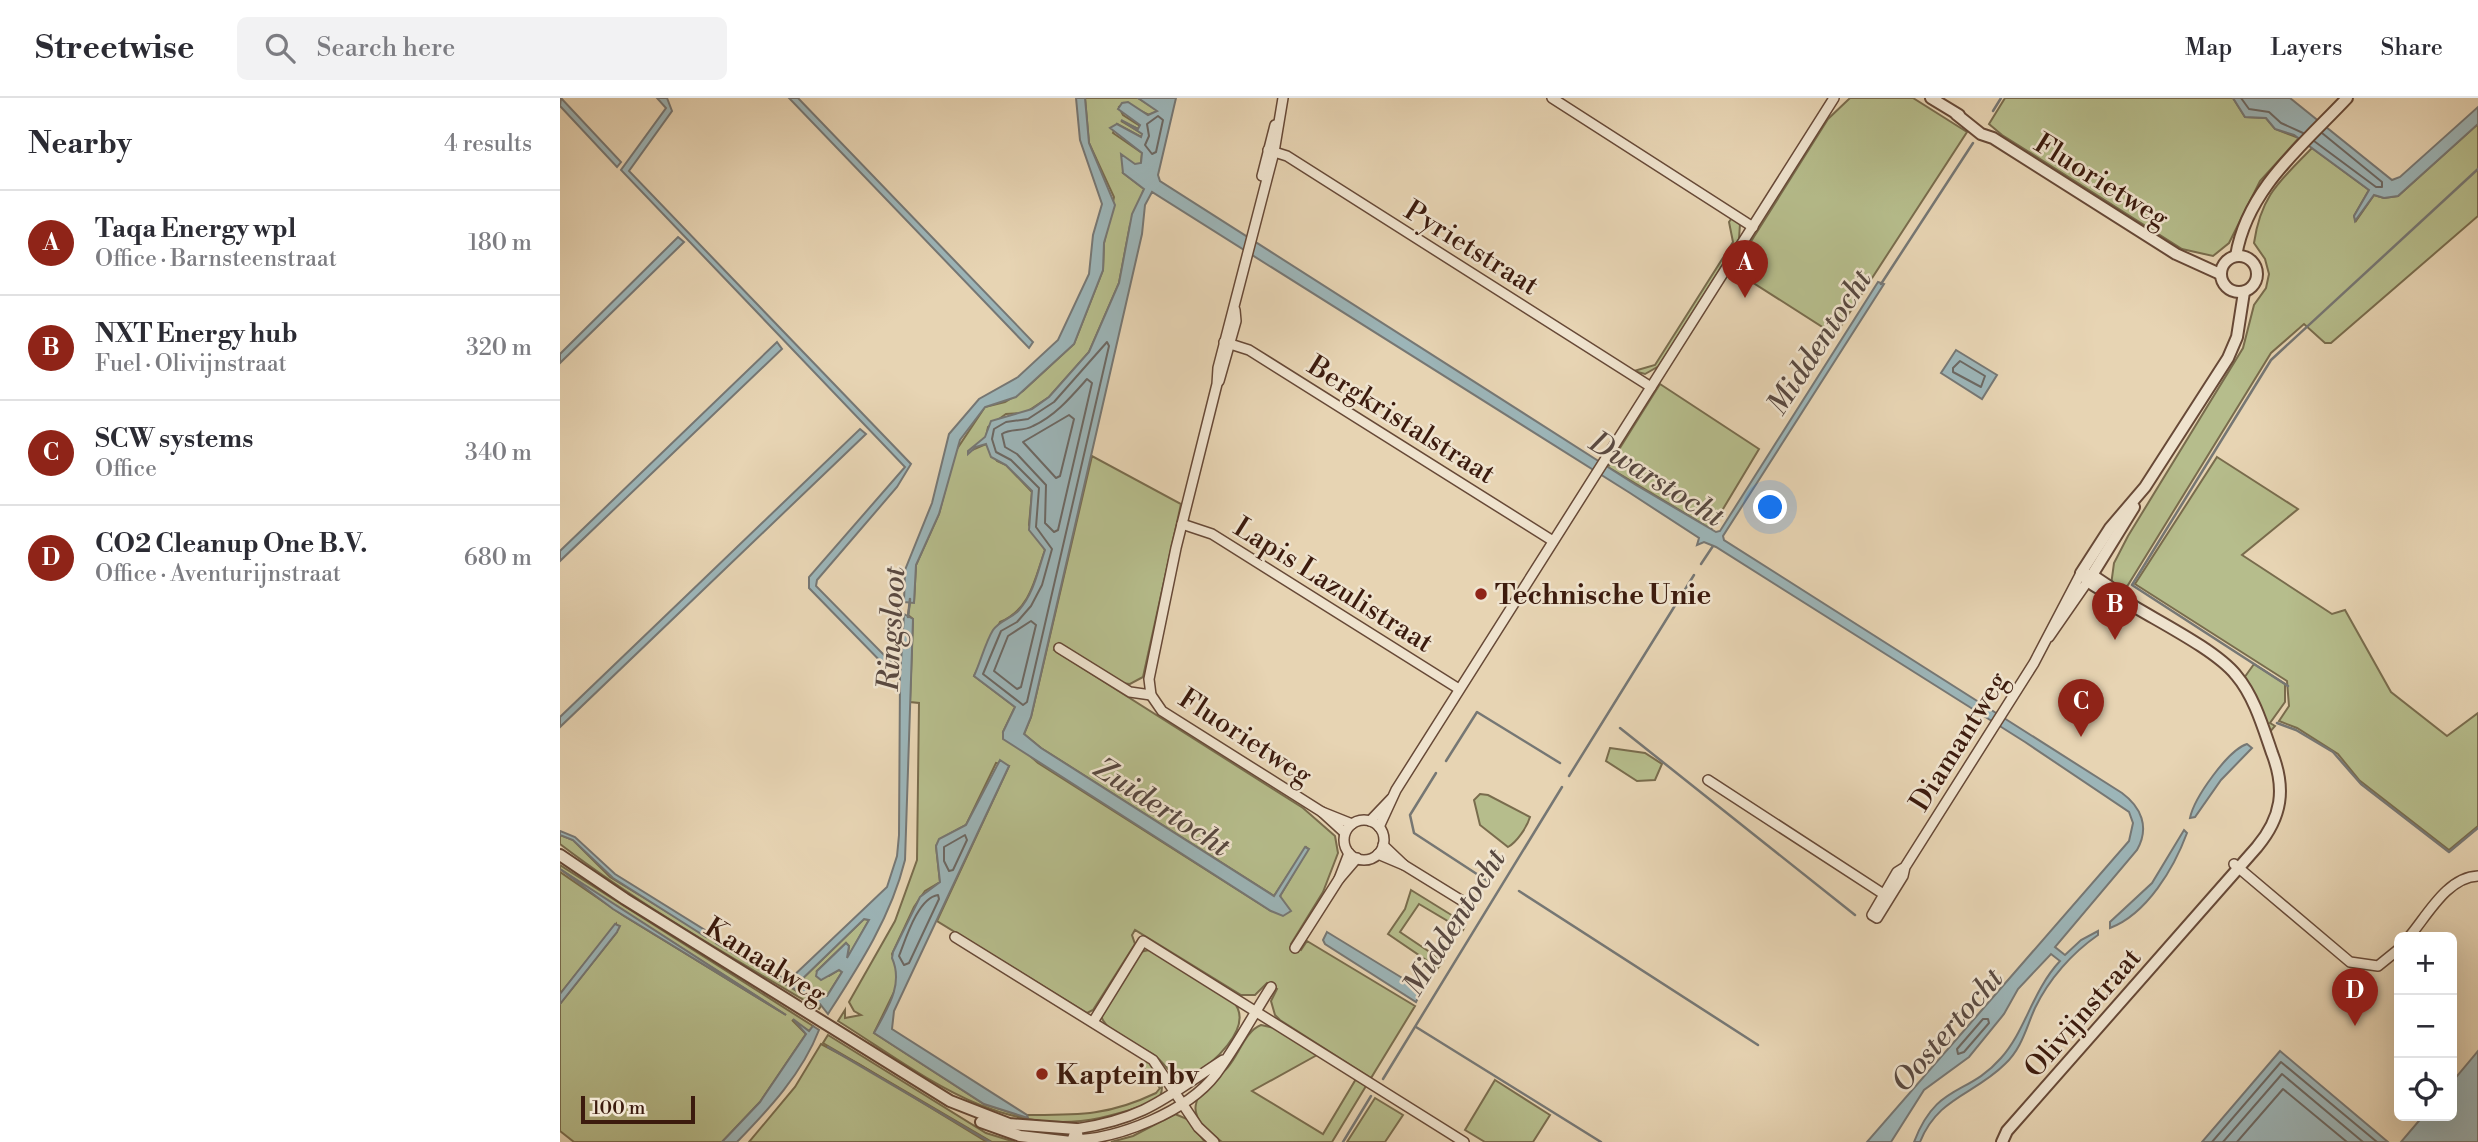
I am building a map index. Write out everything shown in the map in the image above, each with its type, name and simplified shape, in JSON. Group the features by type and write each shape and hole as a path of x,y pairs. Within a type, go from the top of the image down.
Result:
{"street":[{"name":"Fluorietweg","path":"1283,98 1149,679 1150,695 1161,711 1322,812 1346,832"},
{"path":"1552,98 1753,227"},
{"path":"1404,865 1383,845 1379,827 1391,799 1834,98"},
{"name":"Fluorietweg","path":"1931,98 1955,114 1976,122 1993,138 2188,260 2221,270"},
{"path":"2242,257 2246,223 2264,189 2347,98"},
{"name":"Pyrietstraat","path":"1271,151 1287,156 1651,387"},
{"path":"2242,257 2255,265 2258,276 2253,286 2240,292 2225,286 2221,270 2242,257"},
{"name":"Diamantweg","path":"1708,780 1886,896 2004,712 2049,637 2056,617 2087,577 2110,528 2136,501 2228,358 2238,329 2240,292"},
{"name":"Bergkristalstraat","path":"1227,343 1249,350 1553,541"},
{"name":"Lapis Lazulistraat","path":"1184,525 1212,534 1459,689"},
{"name":"Olivijnstraat","path":"2002,1142 2236,865 2272,829 2279,802 2279,773 2265,733 2239,678 2226,665 2115,595 2110,587 2087,577"},
{"name":"Fluorietweg","path":"1059,648 1130,692 1150,695"},
{"path":"1383,845 1378,854 1370,859 1353,856 1345,845 1346,832 1352,824 1370,821 1391,799"},
{"name":"Fluorietweg","path":"1322,812 1352,824"},
{"path":"1370,821 1379,827"},
{"path":"1378,854 1404,865 1464,902"},
{"name":"Kanaalweg","path":"560,855 603,886 950,1101 1009,1124 1075,1139"},
{"path":"1295,948 1353,856"},
{"path":"2236,865 2350,961 2378,965 2394,953"},
{"path":"2413,932 2453,884 2478,876"},
{"path":"955,937 1153,1060 1181,1097 1198,1128 1214,1142"},
{"path":"1093,1022 1143,941 1464,1142"},
{"path":"1075,1139 1129,1129 1181,1097 1223,1060 1270,987"}],"green space":[{"path":"1085,98 1138,98 1158,111 1149,115 1124,103 1119,107 1123,115 1140,126 1138,129 1121,121 1143,134 1141,137 1117,124 1113,133 1142,153 1141,163 1123,173 1144,189 1130,225 1119,283 1089,352 1049,397 1025,413 1006,414 988,427 986,437 972,450 986,444 997,461 1006,465 1032,492 1029,525 1045,550 1035,582 1025,601 1019,609 1000,622 974,676 1015,707 1003,732 1038,763 1271,911 1282,900 1280,896 1308,849 1306,847 1274,896 1041,748 1024,734 1031,717 1092,456 1181,504 1143,677 1130,684 1121,683 1059,643 1054,650 1303,808 1335,836 1338,853 1323,892 1291,944 1301,950 1307,941 1415,1006 1371,1078 1280,1020 1275,1015 1271,1001 1277,989 1267,983 1255,995 1241,995 1135,930 1132,935 1135,944 1093,1010 1087,1013 937,921 1009,766 996,763 966,825 940,839 936,846 940,882 925,891 914,907 892,954 897,967 896,988 874,1033 984,1104 1027,1118 1027,1115 1093,1113 1139,1101 1156,1093 1160,1088 1141,1065 1145,1059 1160,1075 1162,1091 1160,1097 1153,1101 1100,1118 1063,1122 1028,1119 994,1110 961,1096 929,1079 838,1021 845,1010 845,1018 861,1015 854,1011 849,1002 895,921 917,860 919,703 910,702 913,619 908,615 910,602 914,602 916,565 939,514 955,452 985,407 1005,402 1023,391 1074,344 1103,270 1104,243 1114,197 1089,143"},
{"path":"1850,98 1913,98 1967,132 1835,335 1733,270 1828,119"},
{"path":"2005,98 2233,98 2245,117 2266,118 2275,129 2299,138 2260,181 2229,243 2213,256 2182,249 2002,135 1989,124"},
{"path":"2478,124 2478,216 2331,343 2325,343 2304,324 2271,353 2128,585 2119,591 2111,585 2114,563 2128,536 2243,348 2254,305 2266,288 2269,274 2265,259 2254,243 2257,226 2267,201 2281,180 2312,148 2369,190 2354,216 2356,221 2374,195 2384,198 2398,196"},
{"path":"1732,218 1740,224 1739,239 1659,366 1645,374 1634,371 1655,365 1733,242 1729,222"},
{"path":"1660,384 1759,449 1711,529 1608,467"},
{"path":"2217,457 2298,509 2242,555 2332,614 2345,610 2391,692 2447,736 2478,713 2478,826 2449,850 2359,780 2338,754 2297,728 2279,721 2289,706 2287,681 2135,584"},
{"path":"2254,664 2285,684 2285,702 2270,723 2275,726 2269,733 2244,678"},
{"path":"1610,748 1645,753 1662,764 1655,780 1637,781 1606,761"},
{"path":"1480,794 1488,795 1530,817 1521,834 1508,847 1480,825 1474,800"},
{"path":"560,835 573,840 610,877 821,1006 819,1009 654,910 560,844"},
{"path":"560,865 813,1026 809,1031 792,1020 806,1034 760,1102 722,1142 574,1142 560,1131 560,1004 617,932 616,924 560,994 560,872 624,916 786,1015 591,890 560,869"},
{"path":"1411,890 1466,924 1463,930 1419,904 1400,932 1443,961 1438,968 1388,934 1405,909"},
{"path":"864,919 869,920 847,959 849,946 846,943 817,971 829,976 839,970 842,972 827,996 821,996 799,982"},
{"path":"1149,950 1233,1001 1239,1012 1235,1034 1227,1045 1207,1066 1188,1080 1177,1077 1154,1055 1116,1034 1101,1016 1140,952"},
{"path":"1261,1025 1275,1028 1317,1055 1252,1091 1323,1134 1356,1079 1366,1086 1332,1142 1222,1142 1200,1121 1196,1104 1201,1093 1228,1067 1246,1038"},
{"path":"828,1035 986,1133 1015,1142 992,1142 823,1043"},
{"path":"821,1044 987,1142 749,1142 795,1087"},
{"path":"1495,1080 1550,1115 1533,1142 1485,1142 1465,1130"},
{"path":"1375,1098 1403,1115 1385,1142 1347,1142"},
{"path":"1175,1114 1187,1119 1205,1142 1111,1142 1133,1136"}],"water":[{"path":"561,98 621,162 617,167 560,106"},
{"path":"657,98 667,98 672,111 629,171 911,464 897,487 817,580 816,586 891,662 887,668 809,588 809,577 905,467 621,170 666,108"},
{"path":"789,98 798,98 1033,342 1029,348"},
{"path":"1076,98 1085,98 1089,143 1115,205 1104,243 1103,270 1074,344 1016,397 985,407 960,440 939,514 916,565 914,603 904,602 905,570 932,503 949,434 979,399 1018,377 1058,340 1089,274 1093,235 1102,204 1080,140"},
{"path":"1138,98 1176,98 1158,175 1160,181 1636,485 1716,532 1720,531 1878,282 1884,284 1723,536 1724,540 2122,793 2139,811 2143,826 2137,850 2055,947 2065,955 2081,940 2098,931 2098,935 2070,958 2054,977 2035,1008 2020,1045 2011,1058 1937,1115 1920,1142 1914,1142 1933,1109 1943,1099 1988,1070 2010,1047 2042,985 2060,961 2051,954 2018,989 2004,1014 1969,1057 1924,1090 1891,1142 1867,1142 2129,841 2133,823 2129,812 2025,742 1716,547 1704,542 1697,545 1699,538 1630,493 1152,192 1145,205 1142,234 1031,717 1024,734 1041,748 1274,896 1305,847 1309,849 1280,896 1291,911 1283,916 1271,911 1003,739 1003,732 1015,707 974,676 993,630 1016,613 1028,596 1045,550 1029,530 1032,491 1006,465 991,457 986,444 976,447 968,454 968,451 985,437 991,421 1032,409 1049,397 1089,352 1119,283 1132,214 1144,189 1123,173 1121,154 1135,164 1141,163 1142,153 1110,128 1117,124 1141,137 1142,134 1121,120 1138,129 1140,125 1118,109 1122,103 1128,102 1148,115 1157,111"},
{"path":"2233,98 2290,98 2392,180 2400,177 2478,107 2478,124 2398,196 2384,198 2374,195 2355,221 2354,216 2369,190 2294,135 2275,129 2266,118 2245,117"},
{"path":"678,237 684,242 560,363 560,354"},
{"path":"777,342 782,349 560,561 560,551"},
{"path":"1956,350 1997,375 1982,399 1941,373"},
{"path":"860,429 866,434 560,727 560,717"},
{"path":"904,614 913,619 905,860 883,921 828,1014 820,1004 716,943 718,939 788,981 887,887 897,856 899,835 900,678","holes":["864,919 869,920 847,958 849,946 846,943 817,971 816,976 821,980 839,970 842,972 827,996 821,996 799,982"]},
{"path":"2247,744 2252,748 2221,780 2195,817 2190,818 2198,799 2213,776 2231,755"},
{"path":"1000,760 1009,766 894,1011 892,1029 1028,1118 984,1104 874,1033 889,1006 895,987 893,952 920,897 940,882 936,846 939,839 966,825"},
{"path":"2184,830 2187,833 2167,875 2136,912 2110,928 2110,922 2152,883"},
{"path":"560,831 575,837 615,874 708,932 706,937 613,878 573,840 560,835"},
{"path":"560,869 786,1015 613,909"},
{"path":"615,924 620,926 617,932 560,1004 560,994"},
{"path":"1327,932 1422,990 1416,1002 1325,944 1323,940"},
{"path":"793,1019 809,1031 813,1026 819,1030 804,1061 773,1104 737,1142 722,1142 760,1102 806,1034"},
{"path":"2280,1051 2388,1142 2202,1142"},
{"path":"2478,1051 2478,1142 2401,1142 2419,1121 2457,1121 2457,1076"}],"waterway":[{"name":"Middentocht","path":"1993,111 2001,98"},
{"name":"Middentocht","path":"1881,284 1973,143"},
{"path":"2288,686 2132,585 2271,360 2478,169"},
{"name":"Middentocht","path":"1701,564 1713,546"},
{"name":"Middentocht","path":"1569,776 1694,575"},
{"name":"Ringsloot","path":"908,617 910,599"},
{"path":"1446,761 1477,712 1560,763"},
{"path":"2277,723 2296,730 2333,752 2361,784 2449,852 2478,828"},
{"path":"1620,728 1855,915"},
{"path":"1436,773 1410,815 1414,833 1489,882"},
{"name":"Middentocht","path":"1383,1079 1562,787"},
{"path":"1519,891 1758,1045"},
{"path":"1416,1027 1601,1142"},
{"path":"828,1047 990,1142"},
{"name":"Middentocht","path":"1343,1142 1371,1096"}],"place":[{"name":"Taqa Energy wpl","path":"1745,298"},
{"name":"Technische Unie","path":"1481,594"},
{"name":"NXT Energy hub","path":"2115,640"},
{"name":"SCW systems","path":"2081,737"},
{"name":"CO2 Cleanup One B.V.","path":"2355,1026"},
{"name":"Kaptein bv","path":"1042,1074"}],"water label":[{"name":"Dwarstocht","path":"1657,479"},
{"name":"Zuidertocht","path":"1162,807"},
{"name":"Oostertocht","path":"1947,1030"}]}
